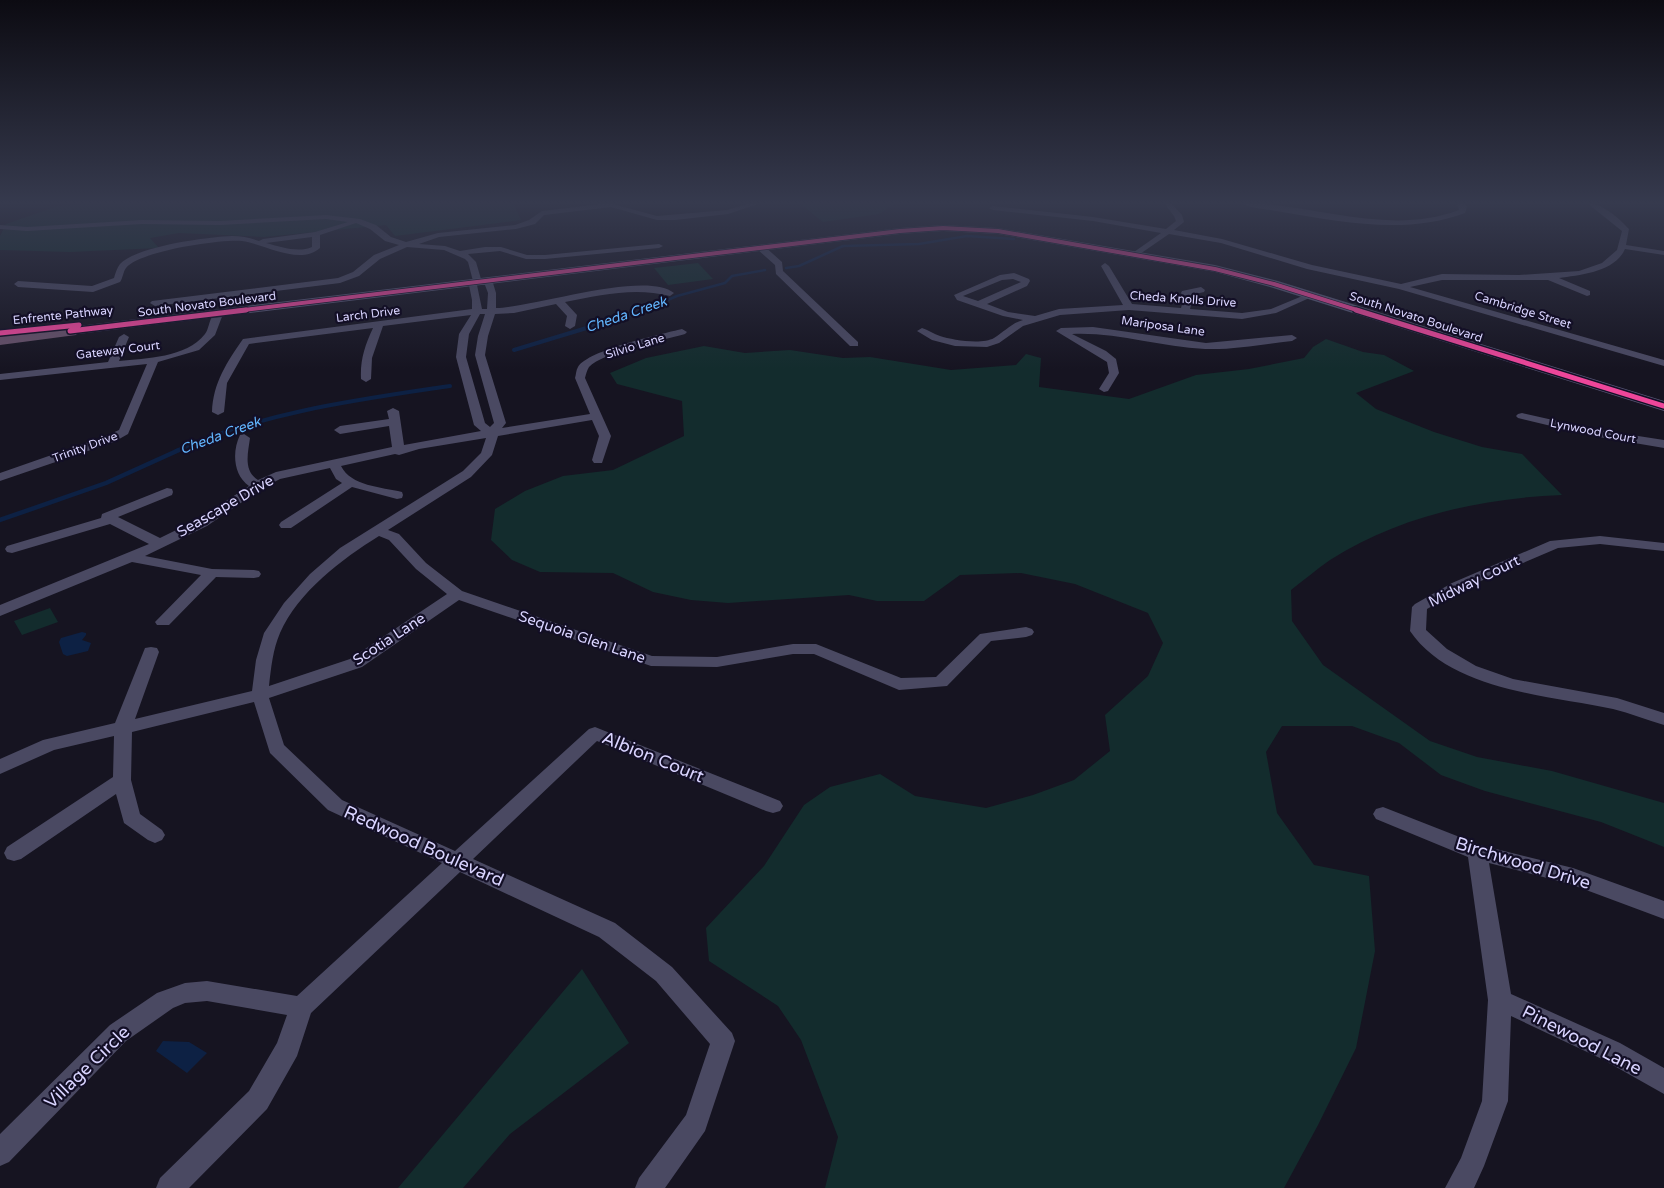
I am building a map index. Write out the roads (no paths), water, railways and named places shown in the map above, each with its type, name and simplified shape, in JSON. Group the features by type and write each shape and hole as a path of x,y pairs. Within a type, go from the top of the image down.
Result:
{"highway":[{"path":"0,336 70,331"},
{"path":"0,340 70,331"}],"main road":[{"name":"South Novato Boulevard","path":"70,331 376,295 392,295 565,274 593,268 669,258"},
{"name":"South Novato Boulevard","path":"1159,258 1254,278 1664,406"}],"street":[{"path":"18,284 93,289 117,280 124,265 134,258"},
{"path":"155,303 340,280 356,274 375,258"},
{"path":"468,258 472,262 480,283 494,298 493,311"},
{"path":"773,258 779,264 779,272 854,344"},
{"name":"Cambridge Street","path":"1281,258 1310,267 1401,287 1664,364"},
{"path":"1401,287 1442,277 1550,277 1595,270 1616,258"},
{"path":"1106,266 1128,306"},
{"path":"979,304 1004,294 1024,284 1026,281 1014,276 1000,278 958,295 960,298 1006,314 1038,319 1102,353 1112,362 1114,373 1104,388"},
{"path":"1550,277 1587,293"},
{"path":"480,283 477,312 464,334 461,357 480,425 491,433 597,416"},
{"name":"Larch Drive","path":"218,412 217,397 227,370 246,341 477,312 512,310 560,302 596,293 648,287 670,293"},
{"path":"1185,312 1185,306 1189,298 1185,293 1201,290"},
{"name":"Cheda Knolls Drive","path":"922,331 935,338 955,343 987,344 996,341 1020,324 1059,312 1128,306 1220,316 1258,314 1273,311 1312,296"},
{"path":"560,302 572,315 570,326"},
{"name":"Redwood Boulevard","path":"493,311 482,334 480,350 500,422 491,433 490,448 482,460 466,474 345,551 315,577 289,606 272,633 264,660 260,694 276,748 335,805 607,930 664,974 724,1041 696,1122 650,1188"},
{"name":"Gateway Court","path":"0,377 113,363 154,360 182,353 205,341 210,335 218,314"},
{"path":"366,379 365,363 369,345 379,325"},
{"name":"Mariposa Lane","path":"1062,331 1093,330 1206,346 1292,338"},
{"name":"Silvio Lane","path":"598,460 605,436 580,378 583,367 592,360 610,352 682,332"},
{"path":"113,363 124,337"},
{"name":"Trinity Drive","path":"0,477 110,439 124,432 154,360"},
{"path":"340,430 394,416 399,451"},
{"name":"Lynwood Court","path":"1522,416 1623,439 1664,444"},
{"name":"Seascape Drive","path":"0,611 159,544 205,521 257,484 276,476 399,451 419,445 491,433"},
{"path":"244,438 241,465 243,473 247,480 257,484"},
{"path":"334,464 340,476 350,482 397,496"},
{"path":"286,525 350,482"},
{"path":"159,544 146,535 107,517 167,492"},
{"path":"12,549 111,520"},
{"name":"Sequoia Glen Lane","path":"377,530 394,537 421,566 457,594 651,661 717,662 792,649 816,649 899,684 941,682 986,637 1026,632"},
{"name":"Midway Court","path":"1664,547 1600,540 1554,544 1457,586 1420,607 1418,631 1441,653 1470,670 1510,684 1617,704 1664,719"},
{"path":"130,557 212,573 254,574"},
{"path":"163,622 212,573"},
{"name":"Scotia Lane","path":"260,694 356,663 457,594"},
{"path":"151,652 123,726 122,780 131,818 155,835"},
{"path":"0,767 49,745 260,694"},
{"name":"Albion Court","path":"459,861 595,733 773,806"},
{"path":"14,853 122,780"},
{"name":"Birchwood Drive","path":"1383,814 1477,852 1573,876 1664,910"},
{"path":"1459,1188 1471,1166 1495,1100 1500,1000 1477,852"},
{"path":"170,1188 258,1100 288,1048 301,1007 459,861"},
{"name":"Village Circle","path":"0,1154 118,1033 165,1000 185,993 207,991 301,1007"},
{"name":"Pinewood Lane","path":"1500,1000 1611,1051 1664,1082"}],"water":[{"path":"82,632 86,633 86,635 82,640 91,643 88,651 67,656 63,654 59,642 61,638"},
{"path":"163,1041 189,1042 207,1053 187,1073 156,1051"}],"waterway":[{"name":"Cheda Creek","path":"786,268 799,266 816,258"},
{"name":"Cheda Creek","path":"642,311 677,296 725,283 732,276 765,270"},
{"name":"Cheda Creek","path":"514,350 646,310"},
{"name":"Cheda Creek","path":"176,451 242,426 276,417 345,402 450,386"},
{"name":"Cheda Creek","path":"0,520 106,483 179,450"}]}
